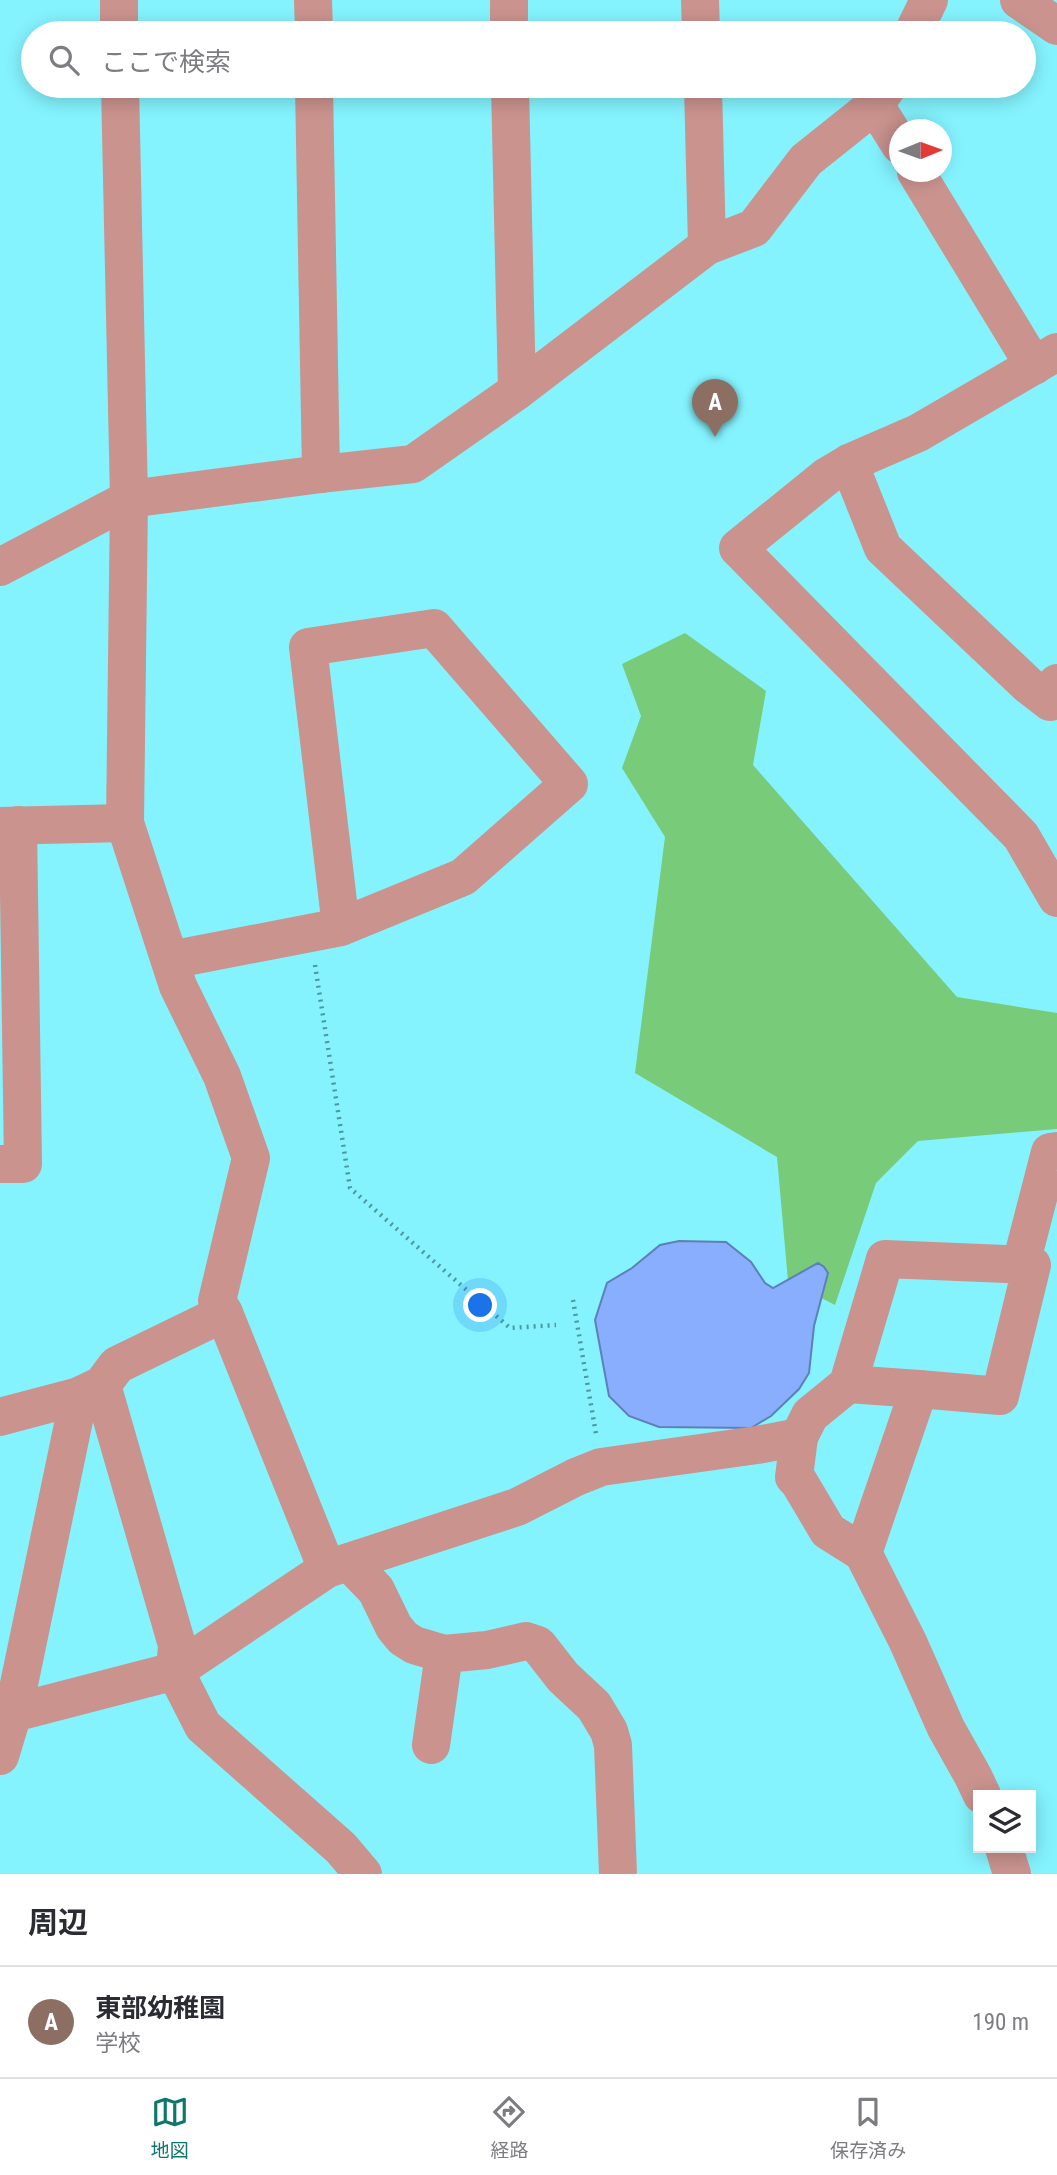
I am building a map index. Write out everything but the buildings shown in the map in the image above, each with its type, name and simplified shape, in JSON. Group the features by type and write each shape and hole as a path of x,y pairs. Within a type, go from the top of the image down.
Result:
{"street":[{"path":"118,0 119,21"},
{"path":"313,0 314,21"},
{"path":"509,0 509,21"},
{"path":"700,0 701,21"},
{"path":"919,21 929,0"},
{"path":"1019,0 1057,26"},
{"path":"120,98 129,499 125,823 178,986 222,1076 250,1158 217,1301 338,1566 376,1590 394,1627 403,1638 414,1645 444,1654 487,1650 526,1641 538,1645 563,1676 594,1706 609,1731 613,1745 618,1874"},
{"path":"314,98 321,474"},
{"path":"510,98 517,391"},
{"path":"703,98 707,246"},
{"path":"0,567 129,499 413,464 517,391 707,246 754,228 806,160 880,98"},
{"path":"883,98 890,119"},
{"path":"923,182 1045,359 918,433 849,463 827,476 738,548 1021,836 1053,881"},
{"path":"849,463 883,548 1028,685 1055,697"},
{"path":"170,960 326,930 463,877 569,784 434,628 308,647 326,930"},
{"path":"0,1164 23,1164 9,825 125,823"},
{"path":"1021,1264 1050,1152 1057,1151"},
{"path":"848,1384 1000,1396 1032,1265 884,1259 848,1384 810,1415 799,1437 794,1477 828,1531 863,1553 908,1642 946,1728 980,1790"},
{"path":"0,1417 90,1391 117,1365 224,1314"},
{"path":"863,1553 919,1389"},
{"path":"90,1391 177,1645 175,1671 203,1726 341,1848 363,1874"},
{"path":"0,1756 13,1713 90,1391"},
{"path":"13,1713 175,1671 338,1566 517,1507 601,1467 799,1437"},
{"path":"431,1745 444,1654"},
{"path":"1006,1853 1012,1874"}],"path":[{"path":"326,930 350,1188 510,1328 556,1325"},
{"path":"573,1300 601,1467"}],"green space":[{"path":"685,633 766,691 753,765 957,997 1057,1013 1057,1129 918,1141 876,1183 835,1305 788,1281 777,1157 635,1073 665,837 622,768 641,716 622,664"}],"water":[{"path":"679,1241 726,1242 751,1262 765,1283 773,1288 818,1263 828,1273 814,1326 809,1373 799,1389 771,1416 751,1428 659,1427 629,1416 609,1396 595,1320 607,1283 632,1268 660,1245"}],"place":[{"name":"東部幼稚園","path":"715,437"}]}
